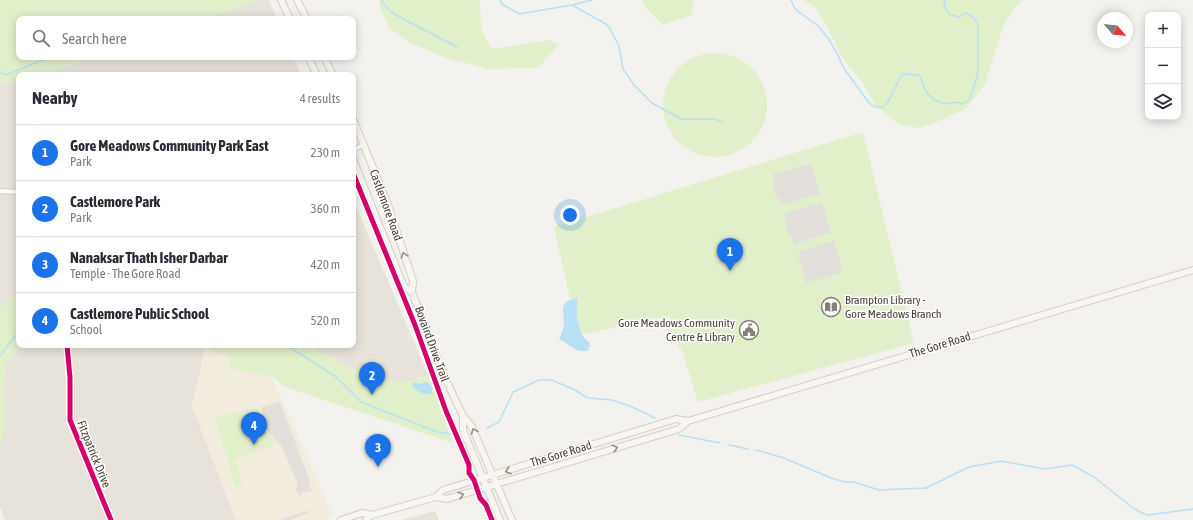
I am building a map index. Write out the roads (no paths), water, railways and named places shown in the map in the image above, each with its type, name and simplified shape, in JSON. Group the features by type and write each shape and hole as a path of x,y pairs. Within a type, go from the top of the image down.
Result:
{"main road":[{"path":"281,0 289,16"},
{"path":"297,0 305,16"},
{"path":"310,60 316,72"},
{"path":"326,60 332,72"},
{"name":"Castlemore Road","path":"356,126 386,202 413,281 412,292 434,350 463,416 471,425 512,520"},
{"name":"Castlemore Road","path":"356,167 404,287 412,292"},
{"name":"The Gore Road","path":"366,520 372,515 436,497 447,499 679,429 688,421 1193,270"},
{"name":"Castlemore Road","path":"463,416 463,430 500,520"},
{"name":"The Gore Road","path":"436,497 443,490 676,419 688,421"},
{"path":"641,430 644,439"},
{"name":"The Gore Road","path":"341,520 362,513 372,515"}],"street":[{"path":"356,149 364,145"},
{"path":"0,191 16,192"},
{"name":"Fitzpatrick Drive","path":"67,348 70,378 70,420 111,520"}],"water":[{"path":"577,298 577,320 584,338 589,342 590,346 588,348 589,350 585,351 577,350 559,339 564,326 563,307 567,302"},
{"path":"414,382 420,384 425,382 429,383 432,387 432,393 424,394 416,390 412,386"}],"waterway":[{"path":"381,0 387,8 396,15 457,47"},
{"path":"500,0 502,4 519,14 592,0"},
{"path":"791,0 795,9 818,26 828,38 843,67 869,103 875,107 883,107 888,102 902,74 919,75 927,93 934,100 945,104 955,102 963,104 969,100 978,72 978,26 974,18 966,13 959,17 950,15 944,6 945,0"},
{"path":"572,5 606,24 619,46 623,69 634,85 652,103 681,119 715,119 722,122"},
{"path":"0,72 5,75 43,60"},
{"path":"0,356 16,335"},
{"path":"291,348 335,376 361,402 437,432 452,434"},
{"path":"487,428 499,422 513,392 539,380 552,380 575,390 588,398 612,400 630,406 655,418"},
{"path":"679,435 720,443"},
{"path":"729,445 748,449"},
{"path":"756,450 784,458 831,478 845,482 854,482 879,490 926,488 969,467 1001,461 1044,469 1072,465 1094,477 1133,508 1142,513 1148,515 1193,509"}],"place":[{"name":"Gore Meadows Community Park East","path":"730,271"},
{"name":"Brampton Library - Gore Meadows Branch","path":"831,307"},
{"name":"Gore Meadows Community Centre & Library","path":"749,330"},
{"name":"Castlemore Park","path":"372,395"},
{"name":"Castlemore Public School","path":"254,445"},
{"name":"Nanaksar Thath Isher Darbar","path":"378,467"}]}
